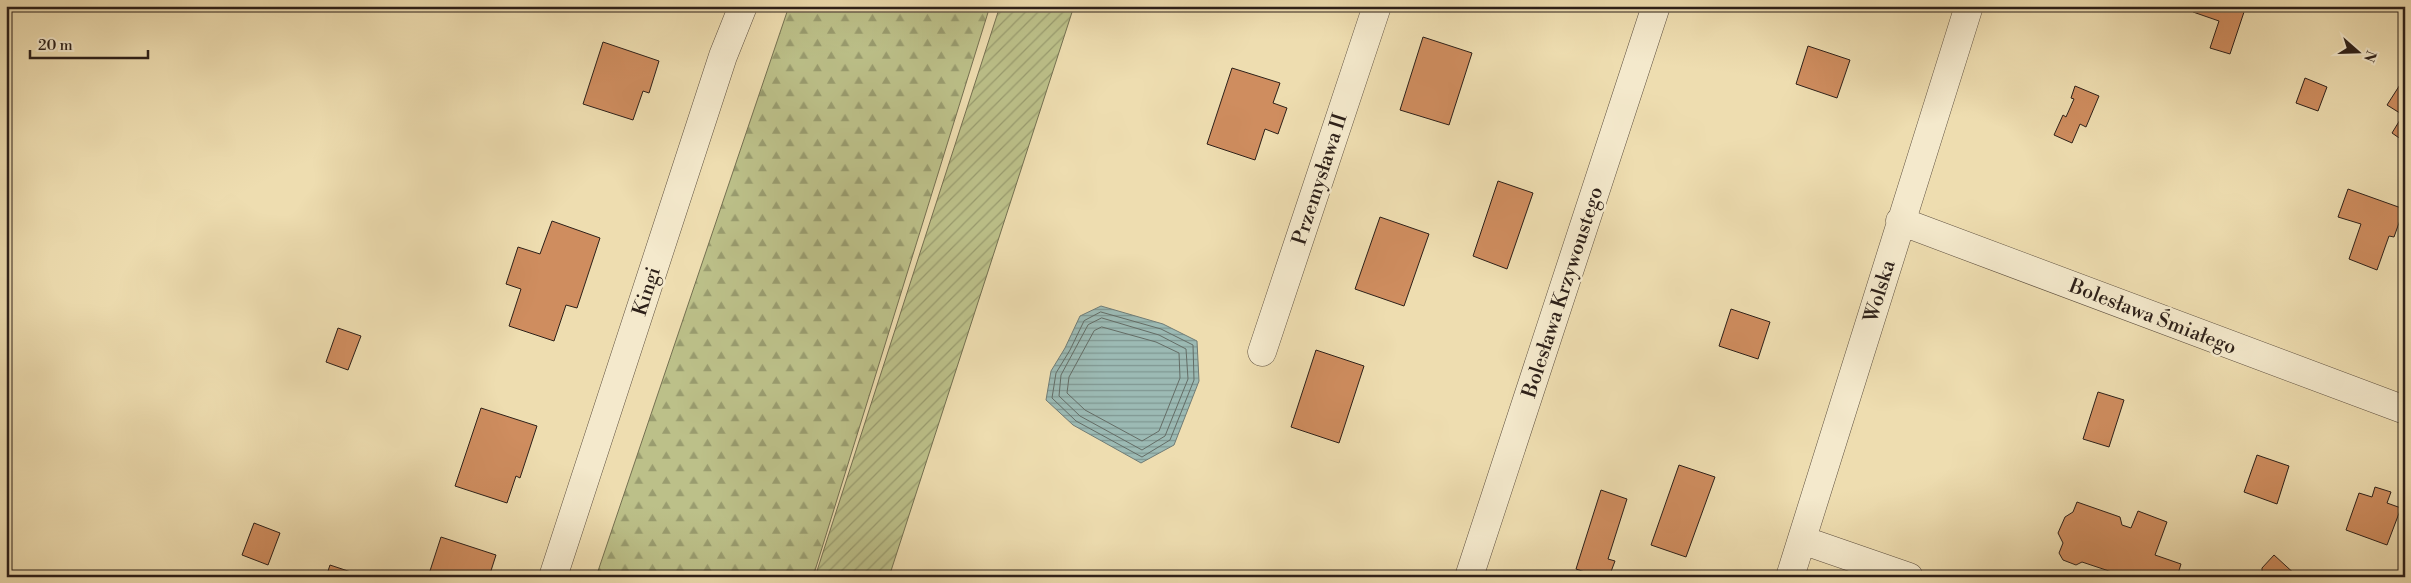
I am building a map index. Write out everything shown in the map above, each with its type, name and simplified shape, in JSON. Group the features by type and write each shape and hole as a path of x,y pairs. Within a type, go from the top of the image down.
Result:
{"street":[{"name":"Kingi","path":"552,577 723,56 743,6"},
{"name":"Przemysława II","path":"1262,352 1377,6"},
{"name":"Bolesława Krzywoustego","path":"1469,577 1656,6"},
{"name":"Wolska","path":"1790,577 1900,221 1969,6"},
{"name":"Bolesława Śmiałego","path":"1900,221 2405,410"},
{"path":"1802,540 1909,577"}],"green space":[{"path":"789,6 990,6 813,577 596,577"},
{"path":"1000,6 1074,6 889,577 815,577"}],"water":[{"path":"1101,306 1163,324 1197,341 1199,381 1174,445 1141,463 1073,425 1046,400 1051,371 1065,348 1080,316"}],"building":[{"path":"2195,6 2246,6 2230,54 2210,48 2219,21 2193,12"},
{"path":"1423,37 1472,53 1449,125 1400,110"},
{"path":"603,42 659,61 649,93 643,91 633,120 583,104"},
{"path":"1808,46 1850,60 1837,98 1796,84"},
{"path":"1232,68 1280,83 1273,103 1287,108 1278,134 1265,129 1255,160 1207,144"},
{"path":"2405,77 2405,142 2392,133 2403,115 2387,105"},
{"path":"2305,78 2327,87 2318,111 2296,103"},
{"path":"2075,86 2099,96 2086,127 2080,124 2072,143 2054,135 2063,115 2066,117 2074,99 2071,98"},
{"path":"1498,181 1533,193 1507,269 1473,256"},
{"path":"2348,189 2404,209 2394,237 2389,236 2377,270 2349,259 2361,224 2338,217"},
{"path":"1380,217 1429,234 1404,306 1355,289"},
{"path":"552,221 600,238 577,308 566,305 554,341 509,326 521,289 506,284 518,247 540,254"},
{"path":"1731,309 1770,322 1758,359 1719,346"},
{"path":"338,328 361,336 348,370 326,362"},
{"path":"1316,350 1364,366 1339,443 1291,427"},
{"path":"2098,392 2124,400 2109,447 2083,439"},
{"path":"481,408 537,426 520,478 516,476 507,503 455,486"},
{"path":"2257,455 2289,466 2277,504 2244,492"},
{"path":"1679,465 1715,477 1686,557 1651,545"},
{"path":"2375,487 2391,492 2387,503 2401,508 2387,545 2346,530 2359,493 2372,497"},
{"path":"1601,490 1627,499 1608,559 1615,561 1609,577 1600,577 1576,569"},
{"path":"2077,502 2120,517 2122,525 2131,528 2138,511 2167,522 2155,555 2181,564 2177,577 2116,577 2115,573 2082,562 2076,565 2063,560 2059,553 2063,543 2058,533 2065,517 2073,512"},
{"path":"254,523 280,533 268,565 242,555"},
{"path":"441,537 496,555 489,577 428,577"},
{"path":"2274,555 2298,577 2262,577 2262,568"},
{"path":"330,565 366,577 326,577"}]}
